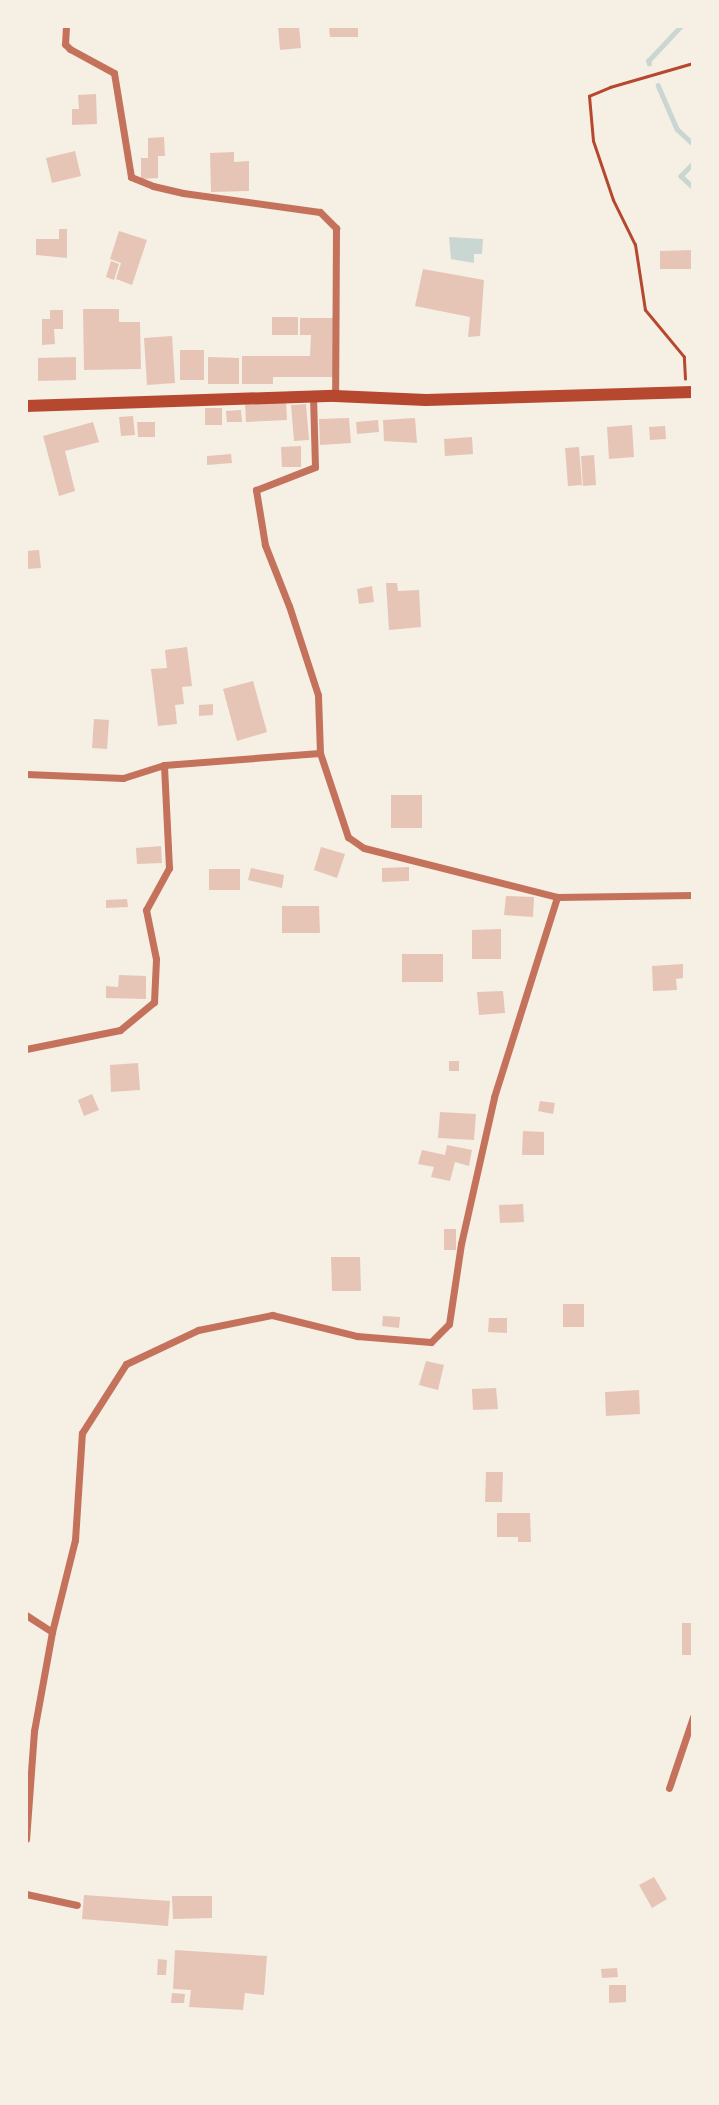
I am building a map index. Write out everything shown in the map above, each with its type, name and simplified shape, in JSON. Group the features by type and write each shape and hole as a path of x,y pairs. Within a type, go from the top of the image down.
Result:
{"main road":[{"path":"26,406 335,396 426,400 689,392"}],"street":[{"path":"66,26 65,44 70,50 114,73 131,177 153,187 183,193 320,212 336,228 335,396"},
{"path":"313,397 315,467 256,490 265,545 289,606 318,695 320,753 348,837 364,848 557,897 693,895"},
{"path":"26,774 123,778 164,765 320,753"},
{"path":"26,1049 120,1030 154,1002 156,959 146,910 169,868 164,765"},
{"path":"26,1839 34,1731 52,1632 75,1540 82,1433 125,1364 198,1330 272,1315 357,1336 431,1342 449,1324 461,1244 494,1097 557,897"},
{"path":"26,1615 52,1632"},
{"path":"669,1788 693,1717"},
{"path":"26,1894 76,1905"}],"path":[{"path":"689,392 684,357 645,310 635,246 613,200 593,141 589,96 610,87 693,63"}],"shaded area":[{"path":"449,237 483,239 482,254 474,254 474,263 451,259"}],"building":[{"path":"278,26 299,26 301,48 280,50"},
{"path":"358,26 358,37 330,37 329,27"},
{"path":"96,94 97,124 72,125 72,109 79,109 78,95"},
{"path":"164,137 165,156 158,156 158,178 141,179 141,158 148,158 148,138"},
{"path":"75,151 81,176 52,183 46,158"},
{"path":"234,152 234,162 249,161 249,191 211,192 210,153"},
{"path":"59,229 67,229 67,258 36,255 36,239 59,239"},
{"path":"119,231 147,240 132,285 116,279 121,263 110,259"},
{"path":"693,250 693,269 660,269 660,251"},
{"path":"111,261 119,264 114,280 106,277"},
{"path":"423,269 484,280 480,336 468,337 470,317 415,306"},
{"path":"83,309 119,309 119,322 140,322 141,369 84,370"},
{"path":"50,310 63,310 63,329 54,329 55,344 42,345 42,319 50,319"},
{"path":"272,317 298,317 298,335 272,335"},
{"path":"300,318 333,318 333,377 273,377 273,384 242,384 242,356 310,356 311,335 300,335"},
{"path":"172,336 175,383 147,385 144,338"},
{"path":"180,350 204,350 204,380 180,380"},
{"path":"76,357 76,380 38,381 38,358"},
{"path":"208,357 239,358 239,384 208,384"},
{"path":"286,400 287,420 246,422 245,403"},
{"path":"306,404 309,440 294,441 291,405"},
{"path":"205,408 222,408 222,425 205,425"},
{"path":"241,410 242,422 227,422 226,411"},
{"path":"133,416 135,435 121,436 119,417"},
{"path":"349,418 351,443 320,445 319,419"},
{"path":"415,418 417,443 384,441 383,420"},
{"path":"378,420 379,432 357,434 356,422"},
{"path":"93,422 99,442 65,451 75,491 59,496 43,436"},
{"path":"137,422 155,422 155,437 138,437"},
{"path":"632,425 634,457 609,459 607,427"},
{"path":"665,426 666,439 650,440 649,427"},
{"path":"472,437 473,454 445,456 444,439"},
{"path":"301,446 301,467 282,467 281,447"},
{"path":"579,447 582,485 568,486 565,448"},
{"path":"231,454 232,463 207,465 207,456"},
{"path":"594,455 596,485 583,486 581,456"},
{"path":"39,550 41,568 26,569 26,551"},
{"path":"386,583 397,583 398,591 419,590 421,627 389,630"},
{"path":"372,586 374,602 359,604 357,589"},
{"path":"187,647 192,686 182,687 184,704 175,705 177,724 158,726 151,669 167,668 165,650"},
{"path":"253,681 267,732 237,741 223,689"},
{"path":"213,704 213,715 199,716 199,705"},
{"path":"94,719 109,720 107,749 92,748"},
{"path":"391,795 422,795 422,828 391,828"},
{"path":"161,846 162,863 137,864 136,848"},
{"path":"321,847 345,854 337,878 314,870"},
{"path":"409,867 409,881 382,882 382,868"},
{"path":"251,868 284,875 282,888 248,880"},
{"path":"209,869 240,869 240,890 209,890"},
{"path":"506,896 534,897 533,917 504,915"},
{"path":"127,899 128,907 106,908 106,900"},
{"path":"282,906 319,906 320,933 282,933"},
{"path":"501,929 501,959 472,959 472,930"},
{"path":"402,954 443,954 443,982 402,982"},
{"path":"683,964 683,978 676,979 677,990 653,991 652,966"},
{"path":"119,975 146,976 146,999 106,998 106,986 118,987"},
{"path":"503,991 505,1013 479,1015 477,992"},
{"path":"449,1061 459,1061 459,1071 449,1071"},
{"path":"138,1063 140,1090 111,1092 110,1065"},
{"path":"92,1094 99,1110 84,1116 78,1100"},
{"path":"540,1101 555,1103 553,1114 538,1111"},
{"path":"440,1112 476,1114 474,1140 438,1138"},
{"path":"523,1131 544,1132 544,1155 522,1155"},
{"path":"447,1145 472,1150 469,1166 455,1162 450,1181 431,1177 434,1167 418,1164 422,1150 445,1155"},
{"path":"523,1204 524,1222 500,1223 499,1205"},
{"path":"444,1229 456,1229 456,1250 444,1250"},
{"path":"331,1257 360,1257 361,1291 332,1291"},
{"path":"563,1304 584,1304 584,1327 563,1327"},
{"path":"383,1316 400,1317 399,1328 382,1326"},
{"path":"489,1318 507,1318 507,1333 488,1332"},
{"path":"426,1361 444,1365 438,1390 419,1385"},
{"path":"496,1388 498,1409 473,1410 472,1389"},
{"path":"639,1390 640,1414 606,1416 605,1392"},
{"path":"486,1472 503,1472 502,1502 485,1502"},
{"path":"497,1513 530,1513 531,1542 518,1542 518,1537 497,1537"},
{"path":"682,1623 693,1623 693,1655 682,1655"},
{"path":"654,1877 667,1899 652,1908 639,1885"},
{"path":"84,1895 170,1901 168,1926 82,1919"},
{"path":"172,1896 212,1896 212,1918 173,1919"},
{"path":"175,1950 267,1956 264,1995 245,1993 243,2010 189,2007 191,1990 173,1989"},
{"path":"158,1959 167,1960 166,1975 157,1975"},
{"path":"617,1968 618,1977 602,1978 601,1969"},
{"path":"609,1985 626,1985 626,2002 609,2003"},
{"path":"172,1993 185,1994 184,2003 171,2003"}],"waterway":[{"path":"649,64 648,61 681,26"},
{"path":"658,85 677,129 693,144"},
{"path":"693,164 681,176 693,187"}]}
